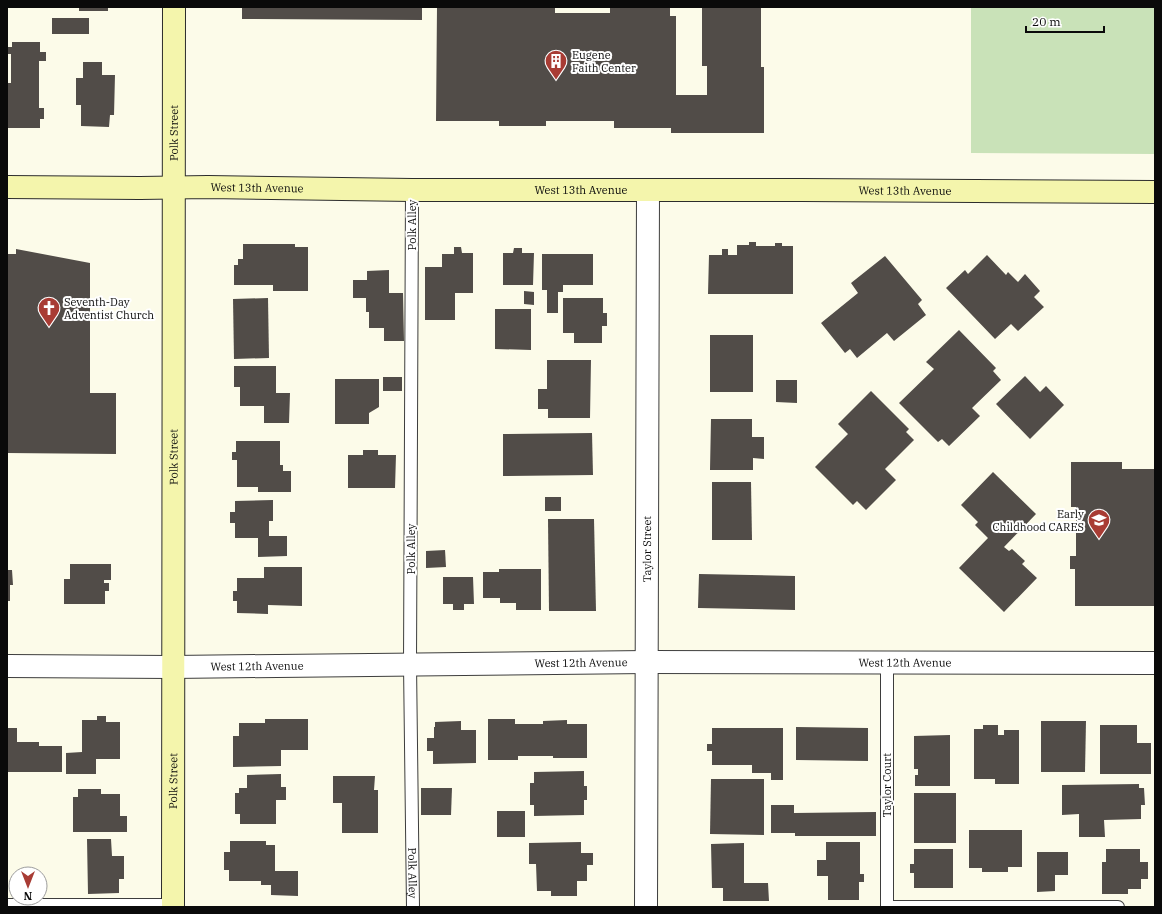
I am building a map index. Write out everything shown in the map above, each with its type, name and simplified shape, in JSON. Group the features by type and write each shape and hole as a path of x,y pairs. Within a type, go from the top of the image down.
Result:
{"main road":[{"name":"Polk Street","path":"173,906 172,666 174,7"},
{"name":"West 13th Avenue","path":"7,187 173,187 412,190 1155,192"}],"street":[{"name":"Taylor Street","path":"646,907 648,190"},
{"name":"West 12th Avenue","path":"7,666 647,662 1155,663"}],"lane":[{"name":"Polk Alley","path":"412,190 410,664 413,907"},
{"name":"Taylor Court","path":"887,663 887,907"},
{"path":"7,905 173,906"},
{"path":"887,907 1118,907"}],"green space":[{"path":"971,7 1155,7 1155,154 971,153"}],"building":[{"path":"79,7 108,7 108,11 79,11"},
{"path":"242,7 422,7 422,20 242,19"},
{"name":"Eugene Faith Center","path":"437,7 555,7 555,13 610,13 610,7 670,7 670,16 676,16 676,95 707,95 707,66 702,66 702,7 761,7 761,67 764,67 764,133 671,133 671,128 614,128 614,121 546,121 546,126 499,126 499,121 436,121"},
{"path":"52,18 89,18 89,34 52,34"},
{"path":"12,42 40,42 40,52 46,52 46,61 39,61 39,108 44,108 44,119 40,119 40,128 7,128 7,83 11,83 11,54 7,54 7,47 12,47"},
{"path":"83,62 102,62 102,75 115,75 114,115 110,115 109,127 81,126 81,105 76,105 76,78 83,78"},
{"path":"749,242 756,242 756,246 775,246 775,243 782,243 782,246 793,246 793,294 708,294 709,255 722,255 722,249 728,249 728,255 737,255 737,245 749,245"},
{"path":"243,244 295,244 295,247 308,247 308,291 273,291 273,285 234,285 234,265 238,265 238,259 243,259"},
{"path":"454,247 461,247 462,253 473,253 473,293 455,293 455,320 425,320 425,267 442,267 442,254 454,254"},
{"path":"514,248 522,248 522,253 534,253 533,285 503,285 503,253 513,253"},
{"name":"Seventh-Day Adventist Church","path":"16,249 90,263 90,393 116,393 116,454 7,453 7,254 16,254"},
{"path":"542,254 593,254 593,285 563,285 563,292 558,292 558,313 547,313 547,290 542,290"},
{"path":"987,255 1006,275 1008,272 1018,282 1025,274 1040,291 1034,297 1044,307 1018,331 1011,324 995,339 946,288 965,270 968,274"},
{"path":"885,256 922,300 918,304 926,315 894,341 887,333 857,358 850,349 845,353 821,323 858,293 851,283"},
{"path":"389,270 389,293 403,293 404,341 384,341 384,328 369,328 369,312 366,312 366,298 353,298 353,280 367,280 367,271"},
{"path":"524,291 534,292 534,305 524,304"},
{"path":"268,298 269,358 234,359 233,299"},
{"path":"563,298 603,298 603,313 607,313 607,326 602,326 602,343 574,343 574,333 563,333"},
{"path":"495,309 531,309 531,350 495,349"},
{"path":"959,330 996,368 993,371 1001,380 972,408 980,416 949,446 942,439 938,442 899,403 934,369 926,362"},
{"path":"710,335 753,335 753,392 710,392"},
{"path":"547,360 591,360 590,418 548,418 548,409 538,409 538,389 547,389"},
{"path":"234,366 276,366 276,393 290,393 289,423 264,423 264,406 240,406 240,387 234,387"},
{"path":"1025,376 1040,392 1046,386 1064,405 1030,439 996,404"},
{"path":"383,377 402,377 402,391 383,391"},
{"path":"335,379 379,379 379,407 369,413 369,424 335,424"},
{"path":"776,380 797,380 797,403 776,402"},
{"path":"871,391 909,429 906,432 914,440 885,469 896,480 866,510 857,501 853,505 815,467 848,434 838,424"},
{"path":"711,419 752,419 752,437 764,437 764,459 753,458 753,470 710,470"},
{"path":"592,433 593,475 503,476 503,434"},
{"path":"236,441 280,441 280,465 283,465 283,471 291,471 291,492 258,492 258,487 237,487 237,460 232,460 232,452 236,452"},
{"path":"363,450 378,450 378,455 396,455 395,488 348,488 348,455 363,455"},
{"name":"Early Childhood CARES","path":"1071,462 1122,462 1122,469 1155,469 1155,606 1075,606 1075,569 1070,569 1070,556 1076,556 1076,507 1071,507"},
{"path":"993,472 1036,514 1004,547 1009,551 1012,549 1025,561 1022,564 1037,578 1004,612 959,568 988,538 975,525 978,522 961,505"},
{"path":"712,482 751,482 752,540 712,540"},
{"path":"545,497 561,497 561,511 545,511"},
{"path":"273,500 273,521 269,521 269,536 287,536 287,556 258,557 258,538 235,538 235,523 230,523 230,512 235,512 235,501"},
{"path":"548,519 594,519 596,611 549,611"},
{"path":"445,550 446,567 426,568 426,551"},
{"path":"70,564 111,564 111,580 104,580 104,583 109,583 109,591 105,591 105,604 64,604 64,579 70,579"},
{"path":"264,567 302,567 302,606 268,605 268,614 237,613 237,601 233,601 233,591 237,591 237,578 264,578"},
{"path":"499,569 541,569 541,610 516,610 516,603 500,603 500,598 483,598 483,572 499,572"},
{"path":"7,570 12,570 13,585 10,585 10,601 7,601"},
{"path":"699,574 795,576 795,610 698,608"},
{"path":"443,577 473,577 474,604 464,604 464,610 453,610 453,604 443,604"},
{"path":"97,716 106,716 106,722 120,722 120,759 96,759 96,774 66,774 66,753 82,752 82,720 97,720"},
{"path":"265,719 308,719 308,750 281,750 281,766 233,767 233,736 239,736 239,723 265,723"},
{"path":"488,719 515,719 515,724 543,724 543,721 567,720 567,724 587,724 587,758 518,756 518,760 488,760"},
{"path":"461,721 461,730 476,730 476,763 433,764 433,751 427,751 427,738 434,738 435,722"},
{"path":"1041,721 1086,721 1085,772 1041,772"},
{"path":"983,725 998,725 998,735 1004,735 1004,730 1019,730 1019,784 995,784 995,779 974,779 974,729 983,729"},
{"path":"1100,725 1137,725 1137,743 1151,743 1151,774 1100,774"},
{"path":"796,727 868,728 868,761 796,760"},
{"path":"7,728 17,728 17,742 39,742 39,746 62,746 62,772 7,772"},
{"path":"712,728 783,728 783,780 771,780 771,773 752,773 752,765 712,765 712,751 707,751 707,744 712,744"},
{"path":"950,735 950,786 915,786 915,775 918,775 918,769 914,769 914,736"},
{"path":"584,771 584,786 587,786 587,800 584,800 584,815 534,816 534,805 530,805 530,783 534,783 534,772"},
{"path":"281,774 281,787 286,787 286,800 276,800 276,824 240,824 240,814 235,814 235,793 239,793 239,788 247,788 247,775"},
{"path":"333,776 375,776 374,790 378,790 378,833 342,833 342,803 333,803"},
{"path":"711,779 764,779 764,835 710,834"},
{"path":"1139,784 1139,788 1144,788 1145,805 1141,805 1141,819 1104,820 1105,837 1079,837 1079,814 1062,815 1062,785"},
{"path":"421,788 452,788 451,815 421,815"},
{"path":"78,789 101,789 101,794 120,794 120,816 127,816 127,832 73,832 73,797 78,797"},
{"path":"914,793 956,793 956,843 914,843"},
{"path":"771,805 794,805 794,813 876,812 876,836 795,836 795,833 771,833"},
{"path":"497,811 525,811 525,837 497,837"},
{"path":"969,830 1022,830 1022,867 1008,867 1008,872 982,872 982,868 969,868"},
{"path":"87,839 111,839 112,856 124,856 124,879 119,879 119,893 88,894"},
{"path":"230,841 266,841 266,845 275,845 275,871 298,871 298,896 271,895 271,885 261,885 261,881 229,881 229,870 224,870 224,852 230,852"},
{"path":"581,842 581,853 593,853 593,865 587,865 587,881 577,881 577,896 551,896 551,891 537,891 536,864 529,864 529,843"},
{"path":"826,842 860,842 860,874 864,874 864,882 859,882 859,900 828,900 828,876 817,876 817,860 826,860"},
{"path":"744,843 744,883 768,883 769,901 723,901 723,888 712,888 711,844"},
{"path":"914,849 953,849 953,888 914,888 914,873 910,873 910,864 914,864"},
{"path":"1106,849 1140,849 1140,862 1148,862 1148,879 1141,879 1141,889 1128,889 1128,894 1102,894 1102,862 1106,862"},
{"path":"1037,852 1068,852 1068,875 1055,875 1055,891 1037,892"}],"place":[{"name":"Eugene Faith Center","path":"556,80"},
{"name":"Seventh-Day Adventist Church","path":"49,328"},
{"name":"Early Childhood CARES","path":"1099,540"}]}
